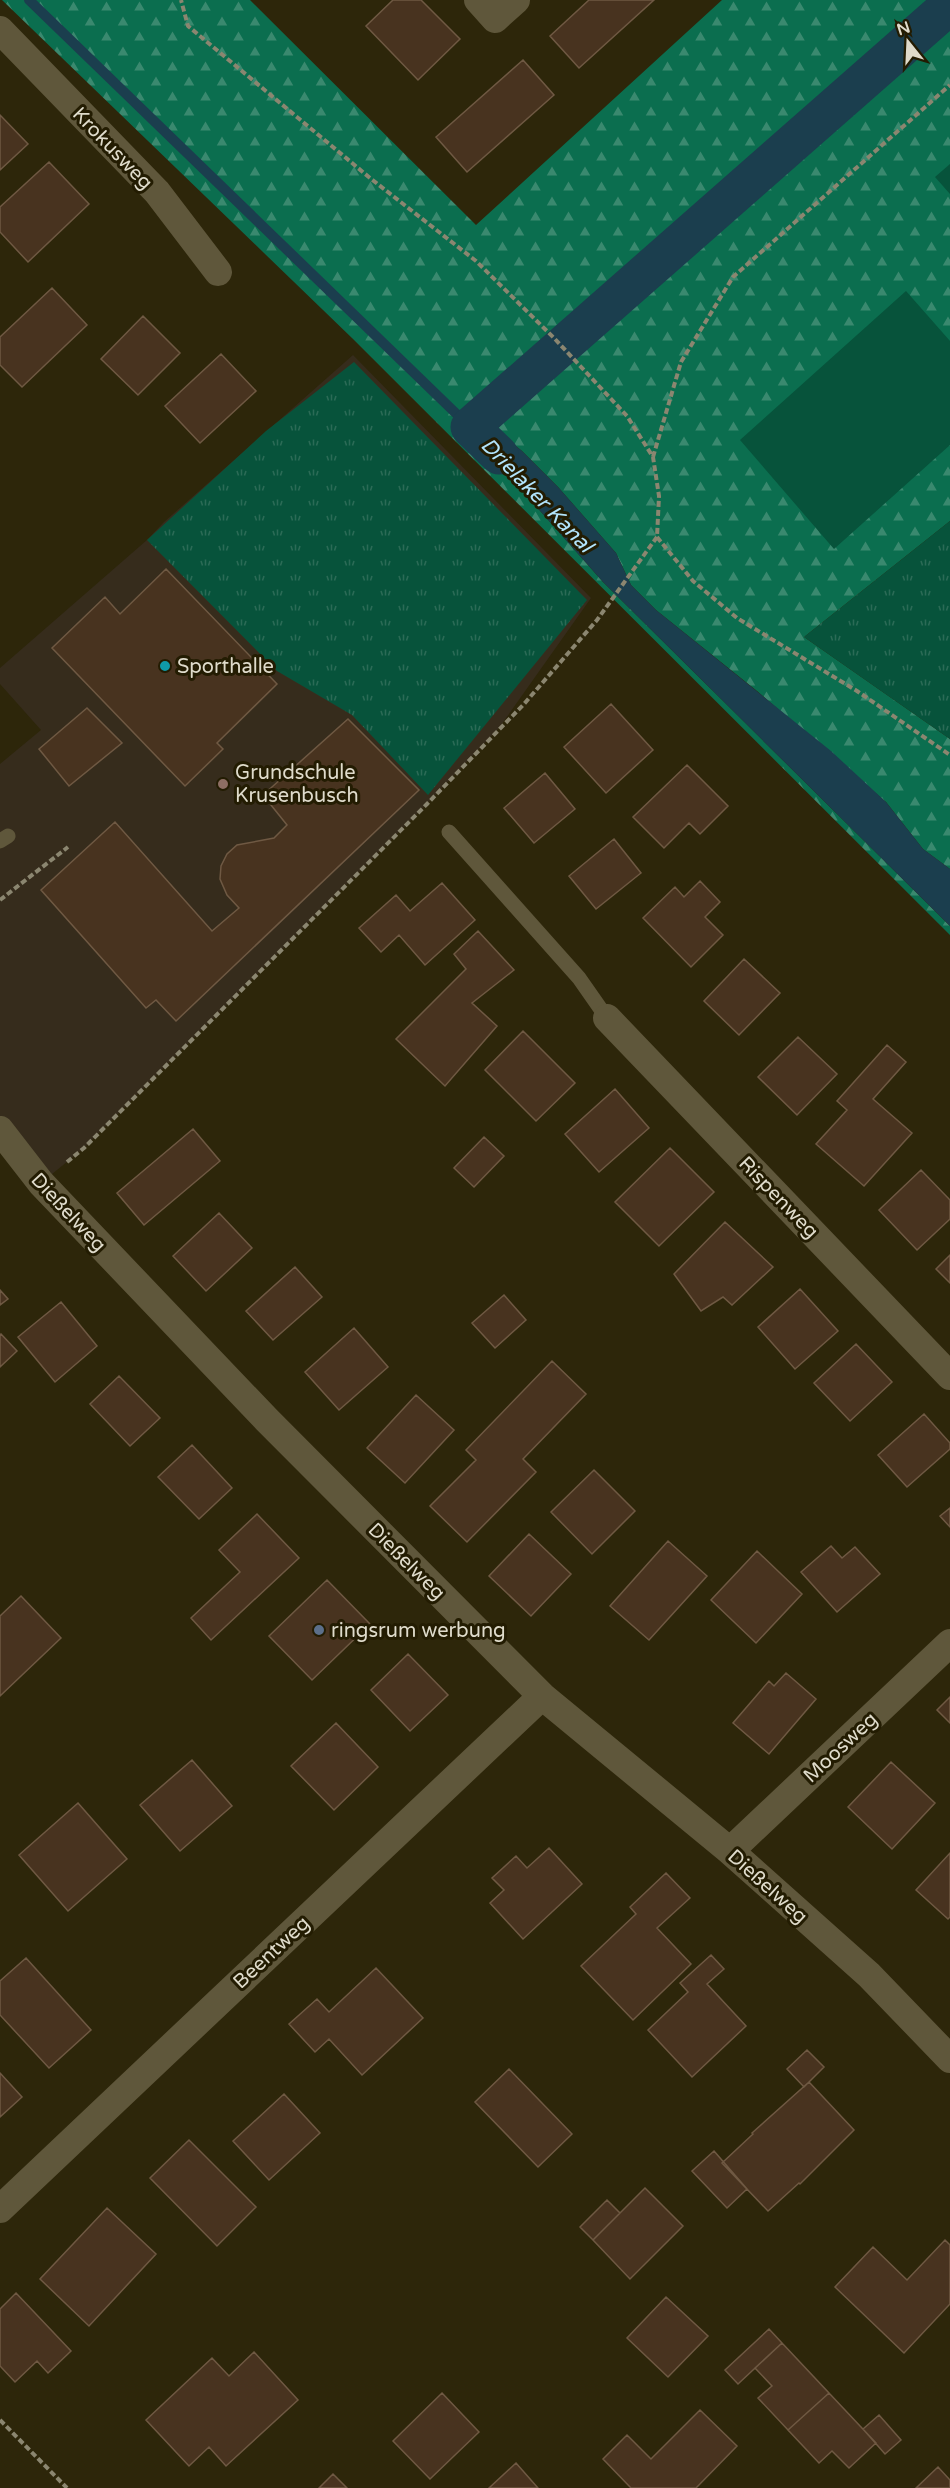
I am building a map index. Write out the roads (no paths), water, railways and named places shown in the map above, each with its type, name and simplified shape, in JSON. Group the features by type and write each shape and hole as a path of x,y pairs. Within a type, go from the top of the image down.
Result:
{"street":[{"path":"478,0 495,19 516,0"},
{"name":"Krokusweg","path":"0,30 157,192 218,272"},
{"name":"Rispenweg","path":"607,1018 950,1377"},
{"name":"Dießelweg","path":"0,1130 41,1183 267,1420 542,1696 730,1851 869,1975 950,2059"},
{"name":"Moosweg","path":"730,1851 950,1643"},
{"name":"Beentweg","path":"0,2209 542,1696"}],"lane":[{"path":"449,831 579,978 607,1018"}],"water":[{"path":"477,415 522,451 558,487 616,553 631,585 656,610 831,751 886,802 923,849 950,869 950,926 603,582 504,470 464,431"}],"waterway":[{"path":"29,0 470,427"},
{"name":"Drielaker Kanal","path":"499,455 470,427 950,5"}],"place":[{"name":"Sporthalle","path":"165,666"},
{"name":"Grundschule Krusenbusch","path":"223,784"},
{"name":"ringsrum werbung","path":"319,1630"}]}
